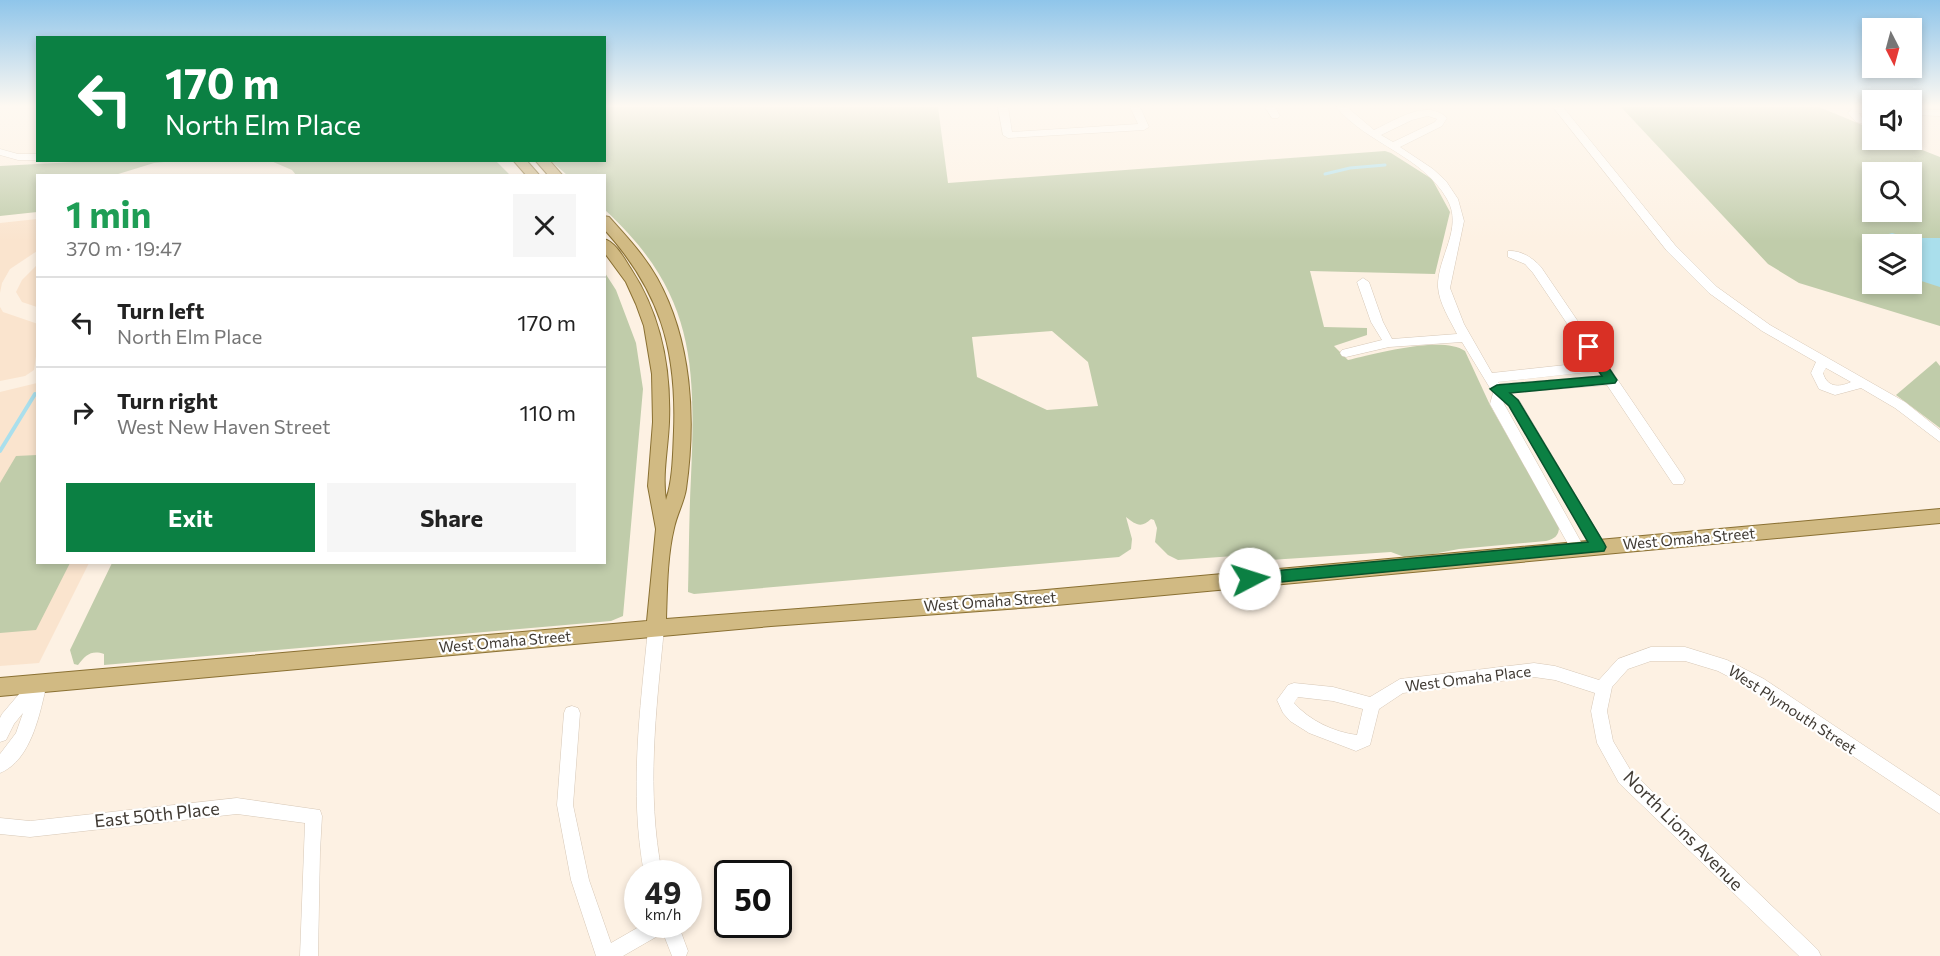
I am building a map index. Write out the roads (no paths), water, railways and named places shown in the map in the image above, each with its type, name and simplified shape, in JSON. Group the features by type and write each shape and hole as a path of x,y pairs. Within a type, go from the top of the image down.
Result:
{"main road":[{"path":"521,162 532,174"},
{"path":"543,162 555,174"},
{"path":"606,221 634,251 658,290 680,360 682,414 678,488 664,530 656,629"},
{"path":"606,246 633,283 652,326 658,350 662,402 656,486 664,530"},
{"name":"West Omaha Street","path":"0,687 1035,598 1940,516"}],"street":[{"path":"0,152 18,157 36,157"},
{"path":"1401,152 1418,161 1434,174 1456,206 1458,227 1445,275 1444,292 1489,378 1498,391 1514,403 1599,547"},
{"path":"1594,152 1690,269 1719,294 1750,317 1900,405 1940,437"},
{"path":"1512,254 1529,261 1537,270 1678,480"},
{"path":"1363,282 1377,322 1389,343"},
{"path":"1346,353 1389,343 1467,337"},
{"path":"1823,361 1818,368 1818,378 1826,387 1842,391 1861,382"},
{"path":"1489,378 1601,366"},
{"path":"1498,391 1611,380"},
{"path":"1498,391 1496,404 1578,549"},
{"path":"651,860 645,827 644,780 656,629"},
{"name":"West Plymouth Street","path":"1604,687 1623,664 1651,654 1685,654 1722,665 1758,684 1940,806"},
{"name":"West Omaha Place","path":"1372,705 1400,686 1534,670 1555,673 1604,687"},
{"path":"0,735 8,719 39,683"},
{"path":"0,765 23,733 31,716 39,683"},
{"name":"North Lions Avenue","path":"1604,687 1599,711 1605,743 1625,777 1812,956"},
{"path":"1294,690 1308,690 1356,699 1372,705 1364,740 1356,743 1300,721 1290,713 1285,700 1294,690"},
{"path":"572,713 565,805 580,880 606,956 638,938"},
{"name":"East 50th Place","path":"0,826 30,829 237,806 314,816 309,956"},
{"path":"674,938 679,951"}],"water":[{"path":"1922,238 1940,238 1940,287 1922,281"}],"waterway":[{"path":"1325,174 1350,168 1385,165"},
{"path":"0,451 35,394"}]}
